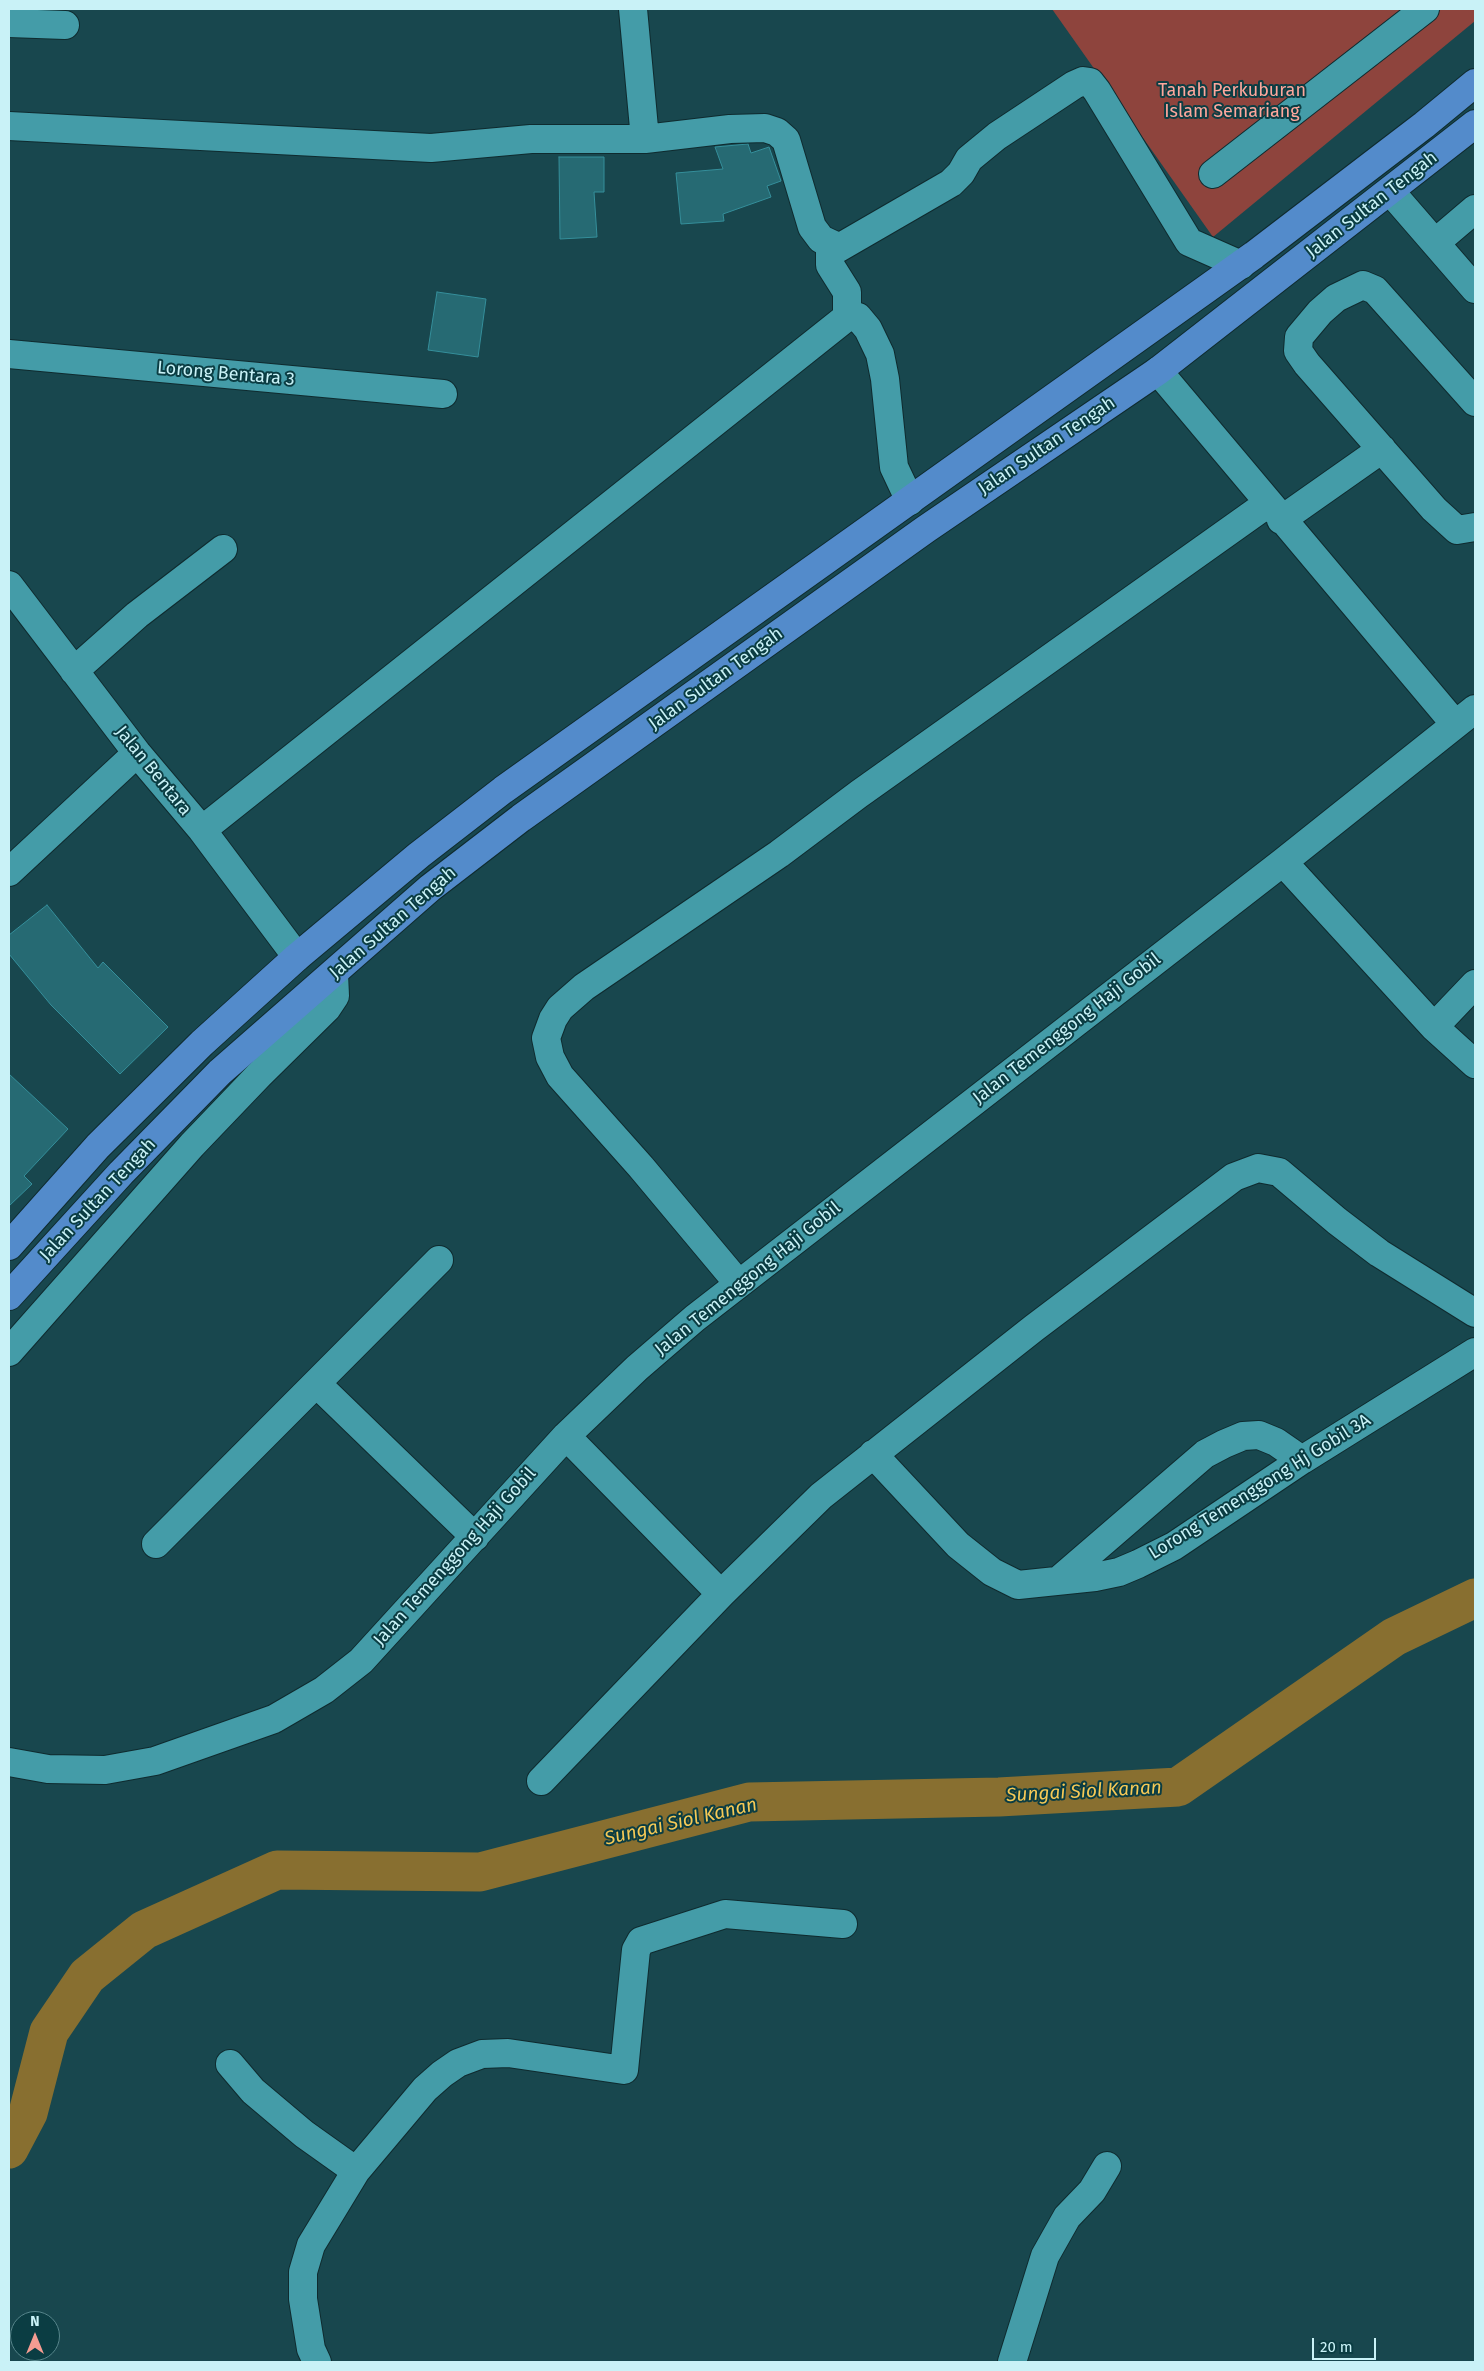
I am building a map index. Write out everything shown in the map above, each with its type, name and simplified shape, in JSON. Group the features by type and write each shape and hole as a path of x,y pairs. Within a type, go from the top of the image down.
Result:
{"main road":[{"name":"Jalan Sultan Tengah","path":"9,1246 98,1146 202,1043 297,957 419,855 503,790 1241,265 1424,125 1475,83"},
{"name":"Jalan Sultan Tengah","path":"9,1296 121,1173 220,1072 430,888 521,818 926,529 1158,371 1475,124"}],"street":[{"path":"633,9 645,139"},
{"path":"1213,174 1426,9"},
{"path":"9,23 65,25"},
{"path":"847,316 847,292 830,265 830,253 951,182 962,173 969,159 996,136 1083,81 1090,82 1097,91 1189,242 1241,265"},
{"path":"9,126 431,148 531,139 645,139 730,129 765,128 777,132 786,140 812,227 821,239 838,247"},
{"path":"1390,191 1475,289"},
{"path":"1435,243 1475,209"},
{"path":"1475,402 1375,290 1363,284 1336,298 1299,337 1298,351 1307,364 1450,524 1457,530 1475,528"},
{"path":"202,830 847,316 858,316 868,329 880,354 894,467 910,501"},
{"name":"Lorong Bentara 3","path":"9,354 443,394"},
{"path":"1158,371 1274,512 1465,716"},
{"path":"738,1283 560,1076 550,1057 546,1038 553,1019 560,1008 584,988 779,854 867,788 1274,512 1382,449"},
{"path":"74,671 137,615 223,549"},
{"name":"Jalan Bentara","path":"9,585 137,753 202,830 297,957"},
{"name":"Jalan Temenggong Haji Gobil","path":"9,1762 48,1769 105,1770 155,1761 274,1720 324,1690 361,1661 566,1436 637,1368 738,1283 1283,862 1465,716"},
{"path":"9,872 137,753"},
{"path":"1283,862 1434,1026 1475,1064"},
{"path":"9,1352 192,1145 259,1075 328,1008 335,996 334,974"},
{"path":"1434,1026 1475,984"},
{"path":"541,1781 721,1594 821,1496 1034,1328 1234,1177 1258,1168 1279,1172 1337,1221 1379,1253 1475,1313"},
{"path":"156,1544 439,1260"},
{"name":"Lorong Temenggong Hj Gobil 3A","path":"873,1454 958,1545 992,1572 1018,1585 1060,1579 1095,1577 1118,1572 1174,1546 1302,1460 1475,1352"},
{"path":"317,1384 474,1538"},
{"path":"1060,1579 1205,1454 1224,1444 1243,1436 1259,1435 1276,1442 1302,1460"},
{"path":"566,1436 721,1594"},
{"path":"317,2362 311,2349 306,2327 304,2272 311,2245 356,2171 425,2089 458,2063 482,2054 508,2053 624,2070 636,1950 641,1941 725,1914 843,1924"},
{"path":"230,2064 253,2091 297,2128 356,2171"},
{"path":"1012,2362 1045,2256 1067,2216 1092,2191 1108,2166"}],"green space":[{"name":"Tanah Perkuburan Islam Semariang","path":"1052,9 1475,9 1475,21 1213,237"}],"building":[{"path":"748,144 751,153 769,147 781,181 767,186 771,197 723,214 724,221 681,224 676,173 723,169 715,147"},
{"path":"559,157 604,157 604,192 594,192 597,237 560,239"},
{"path":"437,292 486,299 478,357 428,350"},
{"path":"47,905 98,968 103,962 168,1027 120,1074 51,1005 9,954 9,935"},
{"path":"9,1074 68,1129 24,1176 32,1184 9,1206"}],"waterway":[{"name":"Sungai Siol Kanan","path":"9,2149 28,2113 49,2032 87,1976 144,1930 277,1870 480,1872 749,1802 999,1797 1178,1787 1394,1637 1475,1598"}]}
